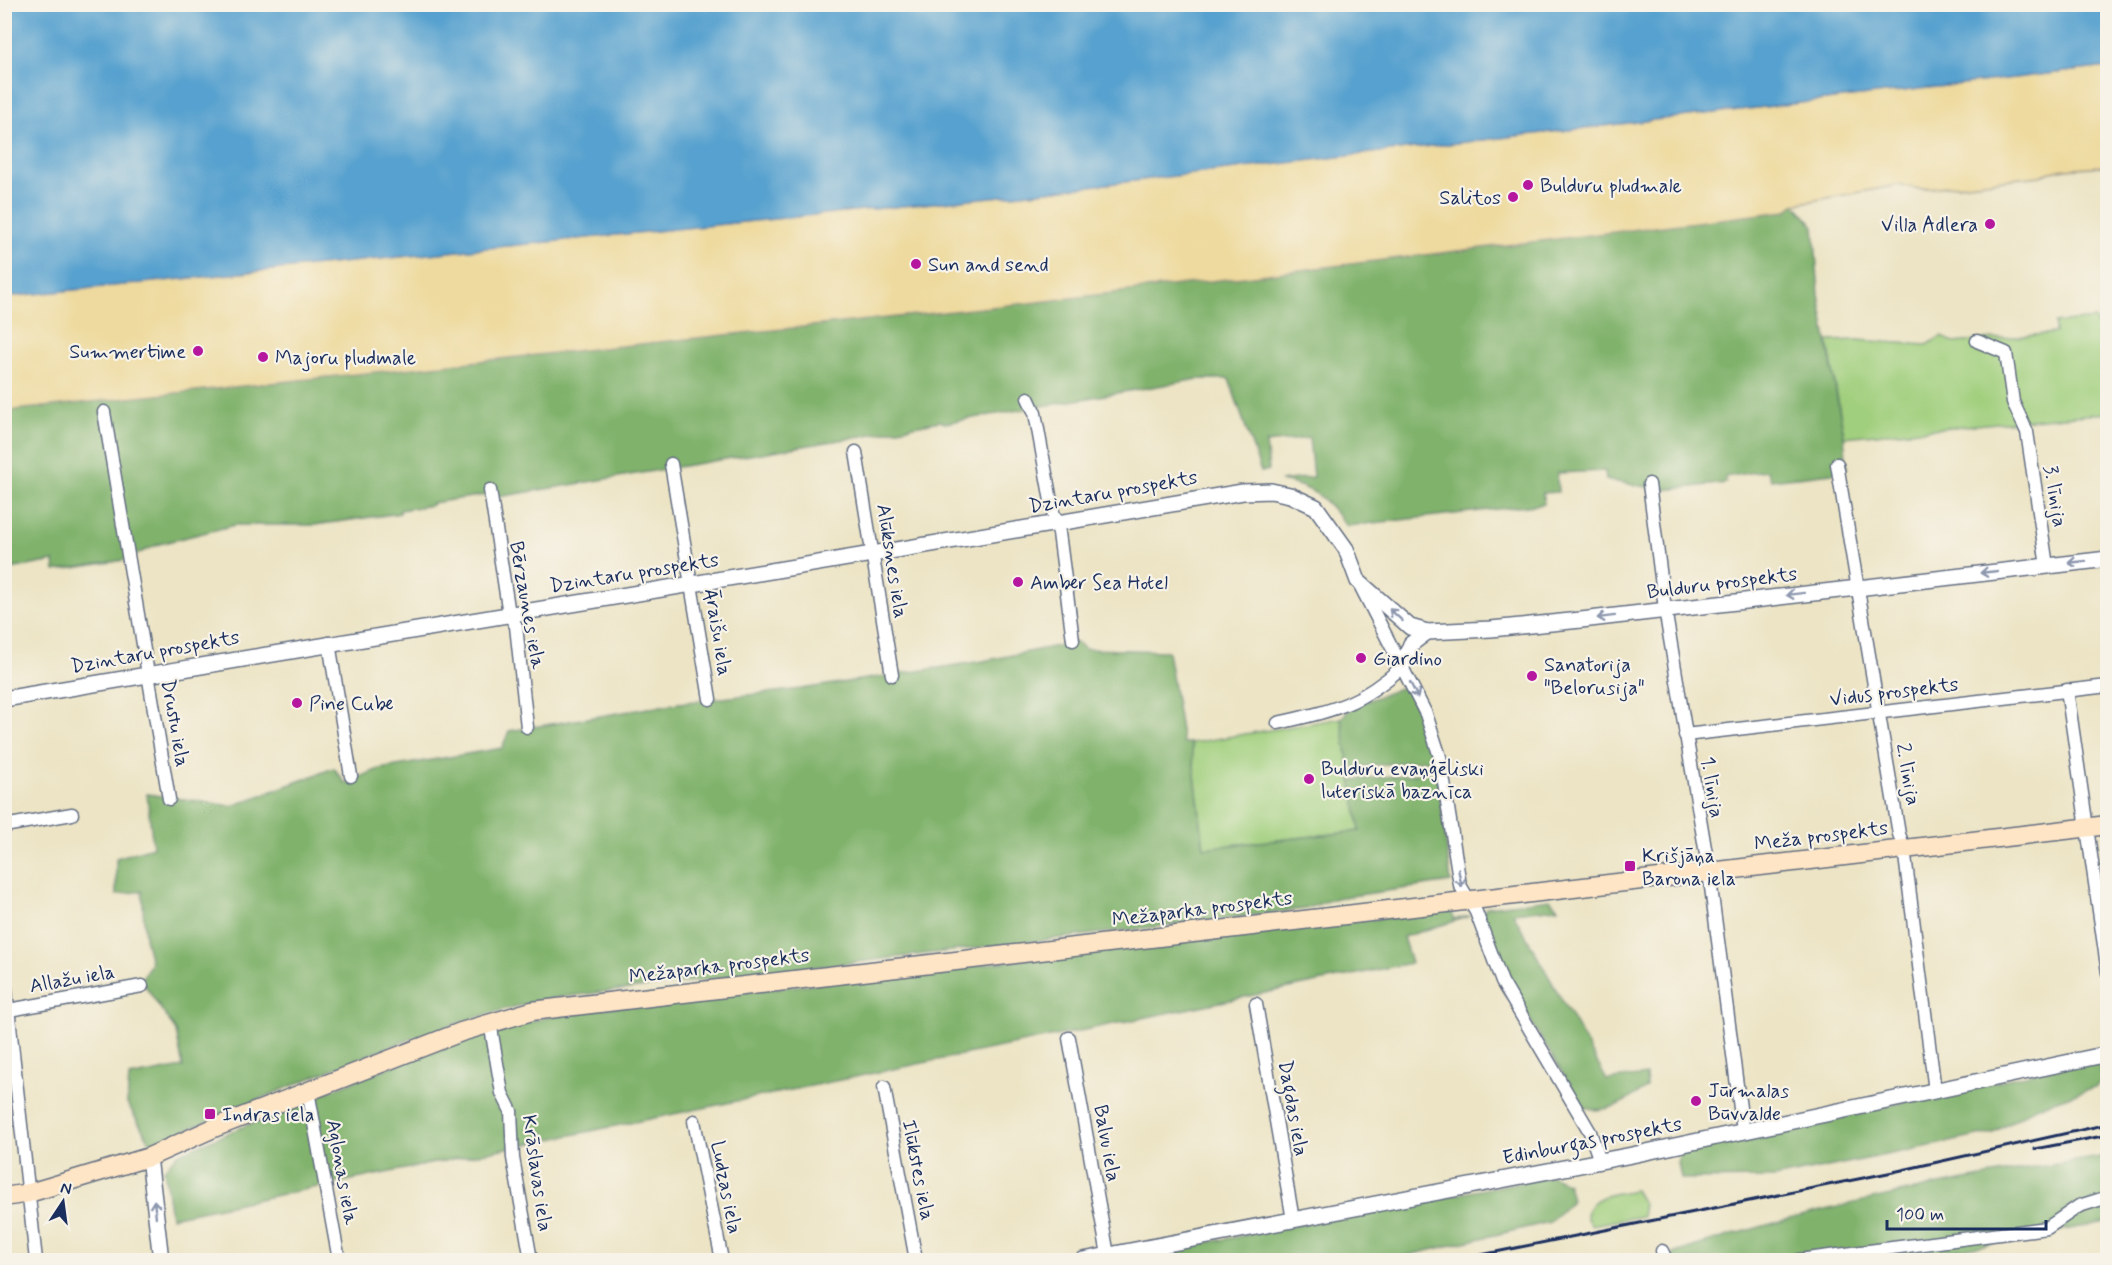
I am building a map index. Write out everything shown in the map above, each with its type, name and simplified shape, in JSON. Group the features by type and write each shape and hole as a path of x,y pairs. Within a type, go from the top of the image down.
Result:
{"main road":[{"name":"Meža prospekts","path":"1469,900 2108,825"},
{"name":"Mežaparka prospekts","path":"4,1197 29,1193 149,1157 308,1091 490,1022 555,1008 1469,900"}],"street":[{"name":"3. līnija","path":"1977,341 2006,353 2013,402 2027,432 2047,566"},
{"path":"1028,398 1035,413 1056,522 1073,640"},
{"name":"Drustu iela","path":"104,412 169,799"},
{"name":"Alūksnes iela","path":"856,452 892,675"},
{"name":"Āraišu iela","path":"671,464 710,699"},
{"name":"2. līnija","path":"1837,464 1899,834 1904,848 1935,1091"},
{"name":"1. līnija","path":"1649,484 1665,609 1709,872 1743,1131"},
{"name":"Bērzaunes iela","path":"490,490 509,614 516,626 527,727"},
{"name":"Dzintaru prospekts","path":"4,699 1216,495 1271,491 1304,499 1316,507 1346,549 1358,582"},
{"name":"Bulduru prospekts","path":"1358,582 1410,627 1427,632 1491,629 2108,559"},
{"path":"1358,582 1426,714 1440,757 1460,885 1476,912 1502,982 1590,1132 1600,1161"},
{"path":"1278,723 1343,707 1375,691 1402,667 1411,644 1427,632"},
{"path":"329,643 351,776"},
{"name":"Vidus prospekts","path":"1685,735 2108,686"},
{"path":"2067,690 2089,827 2108,973"},
{"path":"4,826 72,814"},
{"path":"4,972 36,1260"},
{"name":"Allažu iela","path":"9,1010 142,986"},
{"name":"Dagdas iela","path":"1256,1004 1293,1220"},
{"name":"Krāslavas iela","path":"490,1022 502,1093 511,1112 513,1158 531,1260"},
{"name":"Balvu iela","path":"1070,1038 1108,1255"},
{"name":"Edinburgas prospekts","path":"1083,1260 1600,1161 2108,1054"},
{"name":"Ilūkstes iela","path":"884,1087 916,1260"},
{"name":"Aglonas iela","path":"308,1091 339,1260"},
{"name":"Ludzas iela","path":"694,1121 722,1260"},
{"path":"149,1157 161,1260"},
{"path":"1799,1260 2047,1228 2079,1206 2108,1197"},
{"path":"1911,1247 1914,1260"}],"green space":[{"path":"1795,204 1814,226 1819,295 1844,437 1847,468 1832,473 1771,480 1766,470 1725,477 1726,483 1664,490 1606,480 1605,471 1557,473 1558,492 1543,493 1544,504 1347,526 1319,496 1303,487 1280,481 1313,477 1309,438 1266,443 1269,470 1261,472 1229,379 1198,379 498,497 485,495 432,503 432,505 400,510 400,513 315,525 235,525 159,544 124,560 55,571 54,561 5,570 5,411 1038,302 1786,211"},
{"path":"2095,319 2096,324 2107,323 2107,413 1844,437 1828,341 1857,340 1926,345 1942,336 1954,343 2055,333 2055,323"},
{"path":"1077,642 1085,649 1168,651 1183,743 1191,743 1204,848 1360,831 1351,780 1437,772 1451,882 1336,898 1305,909 553,998 451,1025 400,1043 151,1144 127,1103 129,1077 183,1067 176,1031 141,980 151,963 145,938 142,891 116,895 116,858 153,847 147,794 232,806 334,768 345,783 379,769 502,748 509,731 679,703 801,689 983,661"},
{"path":"1408,685 1435,759 1349,768 1341,718 1354,706"},
{"path":"1341,718 1360,831 1204,848 1191,743"},
{"path":"1550,899 1558,908 1513,913 1607,1080 1646,1075 1647,1087 1609,1108 1593,1110 1584,1108 1507,983 1484,926 1483,912 1487,907"},
{"path":"1452,910 1454,919 1471,916 1403,937 1411,963 171,1217 164,1169 178,1154 372,1074 520,1024 571,1012"},
{"path":"2097,1059 2103,1080 2095,1087 2036,1107 1993,1133 1774,1178 1681,1179 1679,1155 1685,1151"},
{"path":"2107,1156 2107,1222 1904,1260 1674,1260 1672,1254 1833,1208 1942,1184"},
{"path":"1552,1176 1568,1184 1572,1200 1550,1222 1388,1260 1116,1260"},
{"path":"1635,1190 1644,1205 1642,1216 1592,1225 1587,1219 1588,1211 1597,1200 1612,1194"}],"sand":[{"path":"2107,67 2107,165 2065,169 2040,176 1920,189 1899,185 1795,204 1786,211 1038,302 5,411 4,297 1021,194"}],"water":[{"path":"5,4 2107,4 2108,67 1021,194 5,297"}],"railway":[{"path":"1456,1260 1893,1172 2108,1124"},
{"path":"2035,1149 2108,1135"}],"place":[{"name":"Bulduru pludmale","path":"1528,185"},
{"name":"Salitos","path":"1513,197"},
{"name":"Villa Adlera","path":"1990,224"},
{"name":"Sun and send","path":"916,264"},
{"name":"Summertime","path":"198,351"},
{"name":"Majoru pludmale","path":"263,357"},
{"name":"Amber Sea Hotel","path":"1018,582"},
{"name":"Giardino","path":"1361,658"},
{"name":"Sanatorija \"Belorusija\"","path":"1532,676"},
{"name":"Pine Cube","path":"297,703"},
{"name":"Bulduru evaņģēliski luteriskā baznīca","path":"1309,779"},
{"name":"Krišjāņa Barona iela","path":"1630,866"},
{"name":"Jūrmalas Būvvalde","path":"1696,1101"},
{"name":"Indras iela","path":"210,1114"}]}
